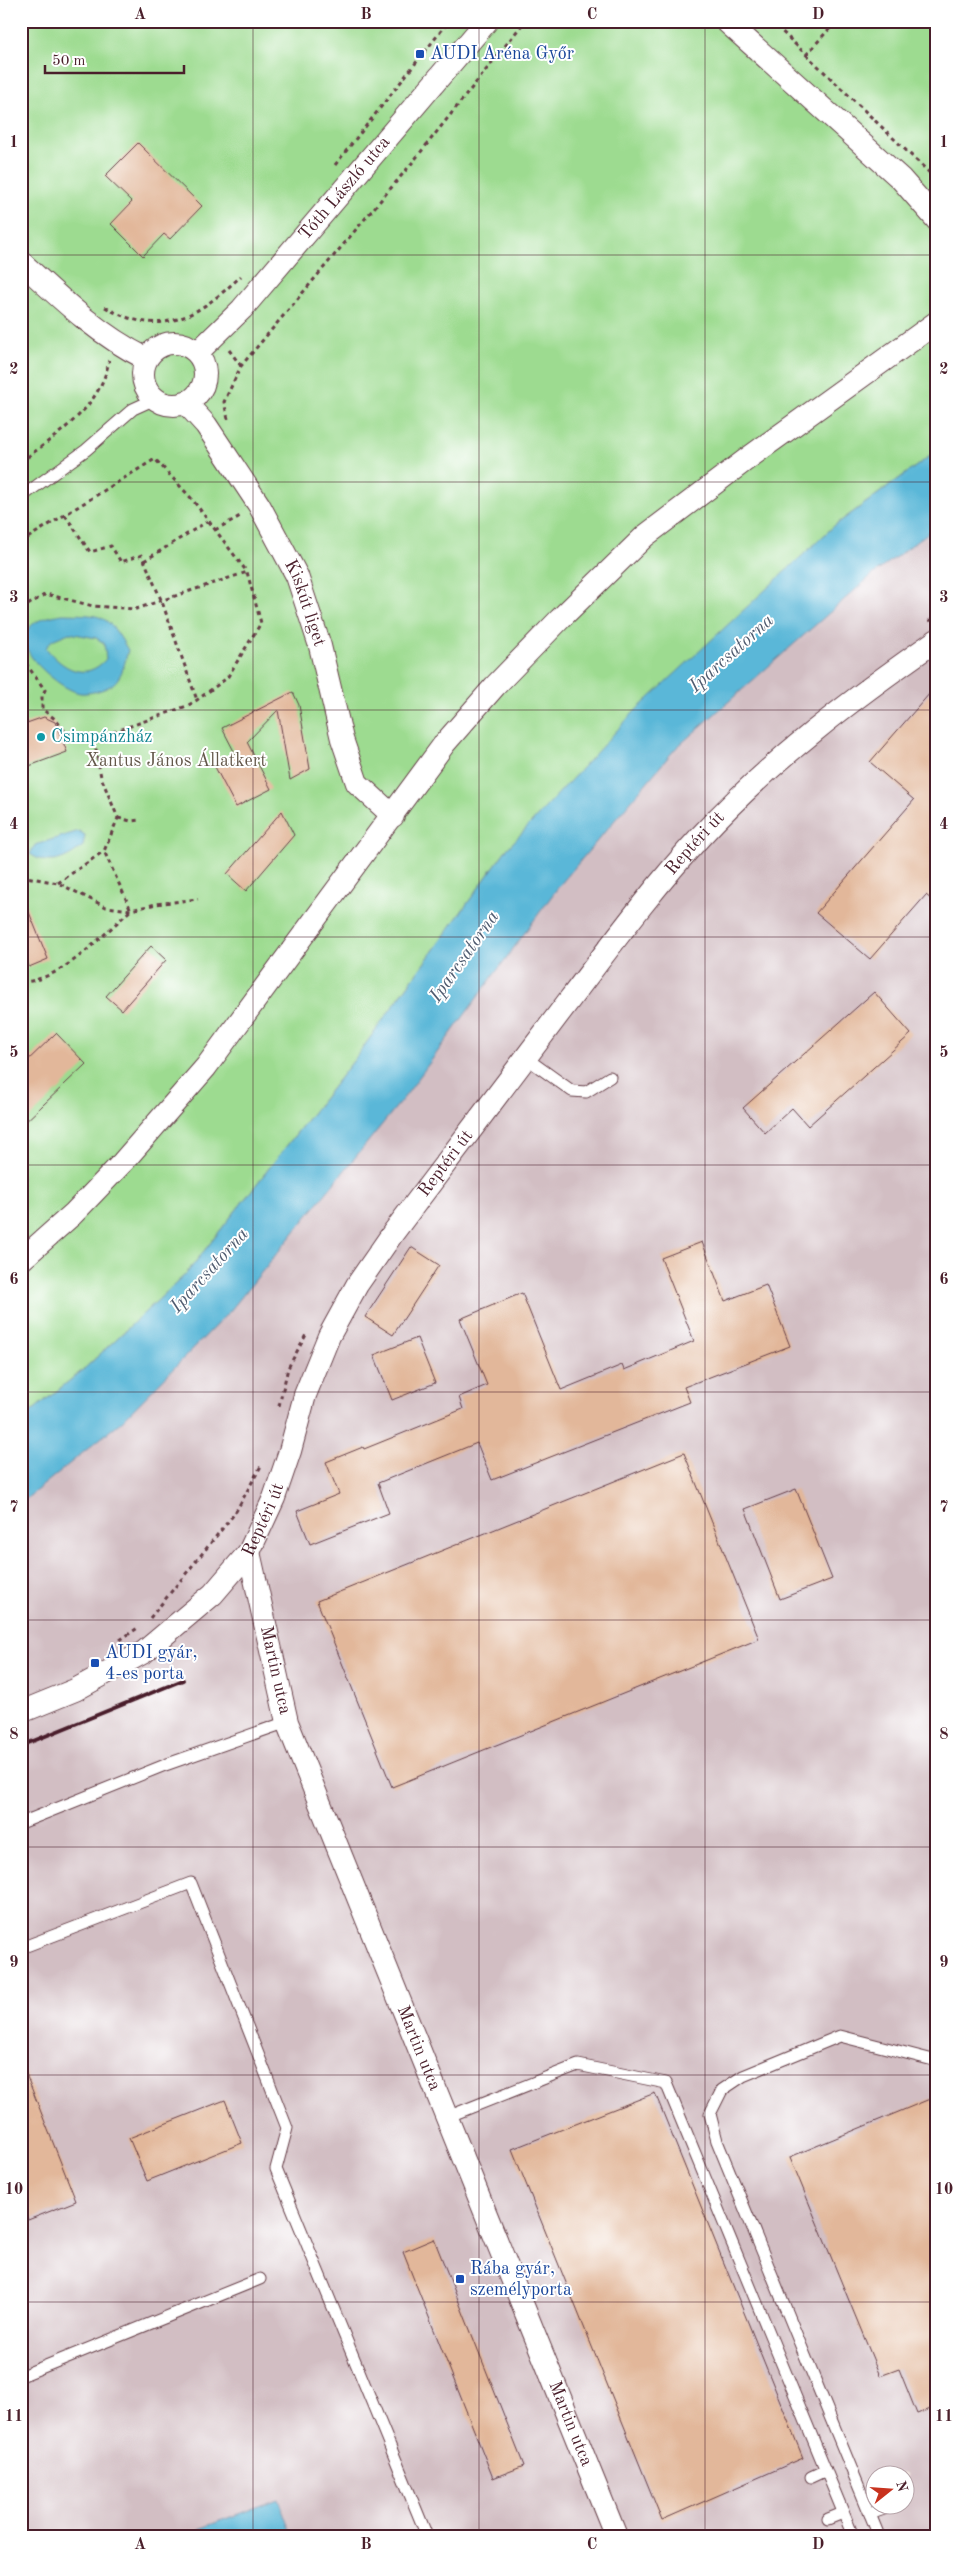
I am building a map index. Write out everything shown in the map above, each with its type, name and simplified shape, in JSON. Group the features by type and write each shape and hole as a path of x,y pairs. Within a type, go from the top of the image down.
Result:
{"street":[{"name":"Tóth László utca","path":"198,352 248,301 487,21"},
{"path":"726,21 901,179 937,220"},
{"path":"28,256 72,310 119,345 145,358"},
{"path":"21,1260 91,1194 206,1067 445,743 494,686 645,536 747,458 937,322"},
{"path":"170,341 183,343 198,352 205,369 205,382 200,393 175,406 155,399 145,387 142,372 145,358 159,345 170,341"},
{"name":"Kiskút liget","path":"185,402 206,425 259,504 297,576 320,646 342,739 356,783 393,816"},
{"name":"Reptéri út","path":"21,1712 75,1690 144,1652 213,1594 248,1552 274,1498 290,1451 305,1395 329,1336 357,1285 393,1233 647,899 700,837 764,774 811,733 859,695 937,640"},
{"name":"Martin utca","path":"248,1552 288,1722 616,2536"}],"lane":[{"path":"21,497 86,450 133,408 155,399"},
{"path":"526,1058 572,1091 586,1092 610,1076"},
{"path":"21,1823 165,1765 288,1722"},
{"path":"21,1948 191,1883 287,2128 276,2170 427,2536"},
{"path":"866,2504 720,2150 710,2114 722,2090 744,2076 840,2036 937,2061"},
{"path":"448,2117 578,2065 666,2083 853,2536"},
{"path":"21,2376 260,2279"},
{"path":"811,2477 826,2470"},
{"path":"828,2519 843,2513"},
{"path":"870,2514 879,2536"}],"path":[{"path":"21,31 31,21"},
{"path":"332,169 449,21"},
{"path":"232,426 224,402 241,366 412,163 525,21"},
{"path":"771,21 937,180"},
{"path":"806,54 831,27"},
{"path":"21,236 28,256"},
{"path":"101,304 126,318 150,324 171,320 198,312 243,274"},
{"path":"227,348 241,366"},
{"path":"21,462 85,410 107,373 110,357"},
{"path":"21,542 155,459 192,499 247,572 261,623 227,678 197,700 187,706 94,739 73,740 55,719 42,709 42,696 45,690 21,657"},
{"path":"65,515 90,552 111,546 121,562 142,555 162,602 197,700"},
{"path":"144,561 208,521"},
{"path":"21,608 46,594 92,606 136,609 162,602 247,572"},
{"path":"58,883 104,851 118,818 101,776 94,739"},
{"path":"118,818 130,821 141,820"},
{"path":"104,851 130,910"},
{"path":"21,876 58,883 106,907 130,910 156,904 198,899"},
{"path":"21,975 24,982 35,981 60,971 130,910"}],"shaded area":[{"path":"937,526 937,2536 21,2536 21,1503 122,1421 406,1095 559,886 675,749 871,576"}],"green space":[{"name":"Xantus János Állatkert","path":"21,21 937,21 937,451 834,526 506,850 354,1060 186,1274 84,1369 21,1420"}],"water":[{"name":"Iparcsatorna","path":"937,451 937,526 871,576 675,749 559,886 406,1095 230,1311 122,1421 21,1503 21,1420 84,1369 186,1274 354,1060 506,850 634,712 834,526"},
{"path":"63,614 87,615 103,618 109,623 128,650 123,668 116,681 102,690 80,693 64,686 39,666 26,646 25,637 28,629 35,623","holes":["69,633 96,638 104,643 106,659 90,670 82,671 66,667 46,648 52,640"]},
{"path":"79,831 85,835 83,846 64,858 51,861 37,858 30,854 35,845"},
{"path":"278,2499 292,2536 202,2536 199,2529"}],"building":[{"path":"138,143 202,206 170,239 164,234 143,256 111,224 132,202 105,176"},
{"path":"937,685 937,904 926,895 870,959 816,913 914,800 870,762"},
{"path":"293,692 299,705 310,769 290,780 278,710 247,742 271,789 236,807 214,765 236,755 222,728"},
{"name":"Csimpánzház","path":"44,717 55,722 67,752 21,769 21,725"},
{"path":"282,811 294,835 246,891 227,874"},
{"path":"22,895 48,959 29,967 21,947"},
{"path":"151,946 166,960 122,1010 106,996"},
{"path":"874,992 911,1034 808,1126 792,1108 765,1133 743,1108"},
{"path":"56,1033 86,1064 21,1126 21,1067"},
{"path":"702,1242 725,1301 766,1285 790,1346 684,1387 690,1402 492,1480 477,1443 378,1483 389,1513 310,1544 297,1511 339,1494 326,1462 363,1447 364,1449 463,1409 459,1397 487,1385 460,1319 522,1293 561,1390 622,1365 624,1370 694,1341 661,1258"},
{"path":"411,1247 439,1265 393,1335 365,1317"},
{"path":"417,1338 435,1383 392,1400 374,1355"},
{"path":"684,1453 759,1639 392,1787 317,1601"},
{"path":"796,1489 832,1579 780,1599 745,1509"},
{"path":"22,2064 76,2201 28,2220 21,2202"},
{"path":"655,2093 803,2458 662,2520 512,2149"},
{"path":"937,2096 937,2406 917,2414 899,2369 880,2376 790,2157"},
{"path":"225,2100 242,2143 147,2181 129,2138"},
{"path":"434,2239 524,2466 493,2478 403,2252"}],"railway":[{"path":"21,1746 183,1680"}],"place":[{"name":"AUDI Aréna Győr","path":"420,54"},
{"name":"Csimpánzház","path":"41,737"},
{"name":"AUDI gyár, 4-es porta","path":"95,1663"},
{"name":"Rába gyár, személyporta","path":"460,2279"}]}
